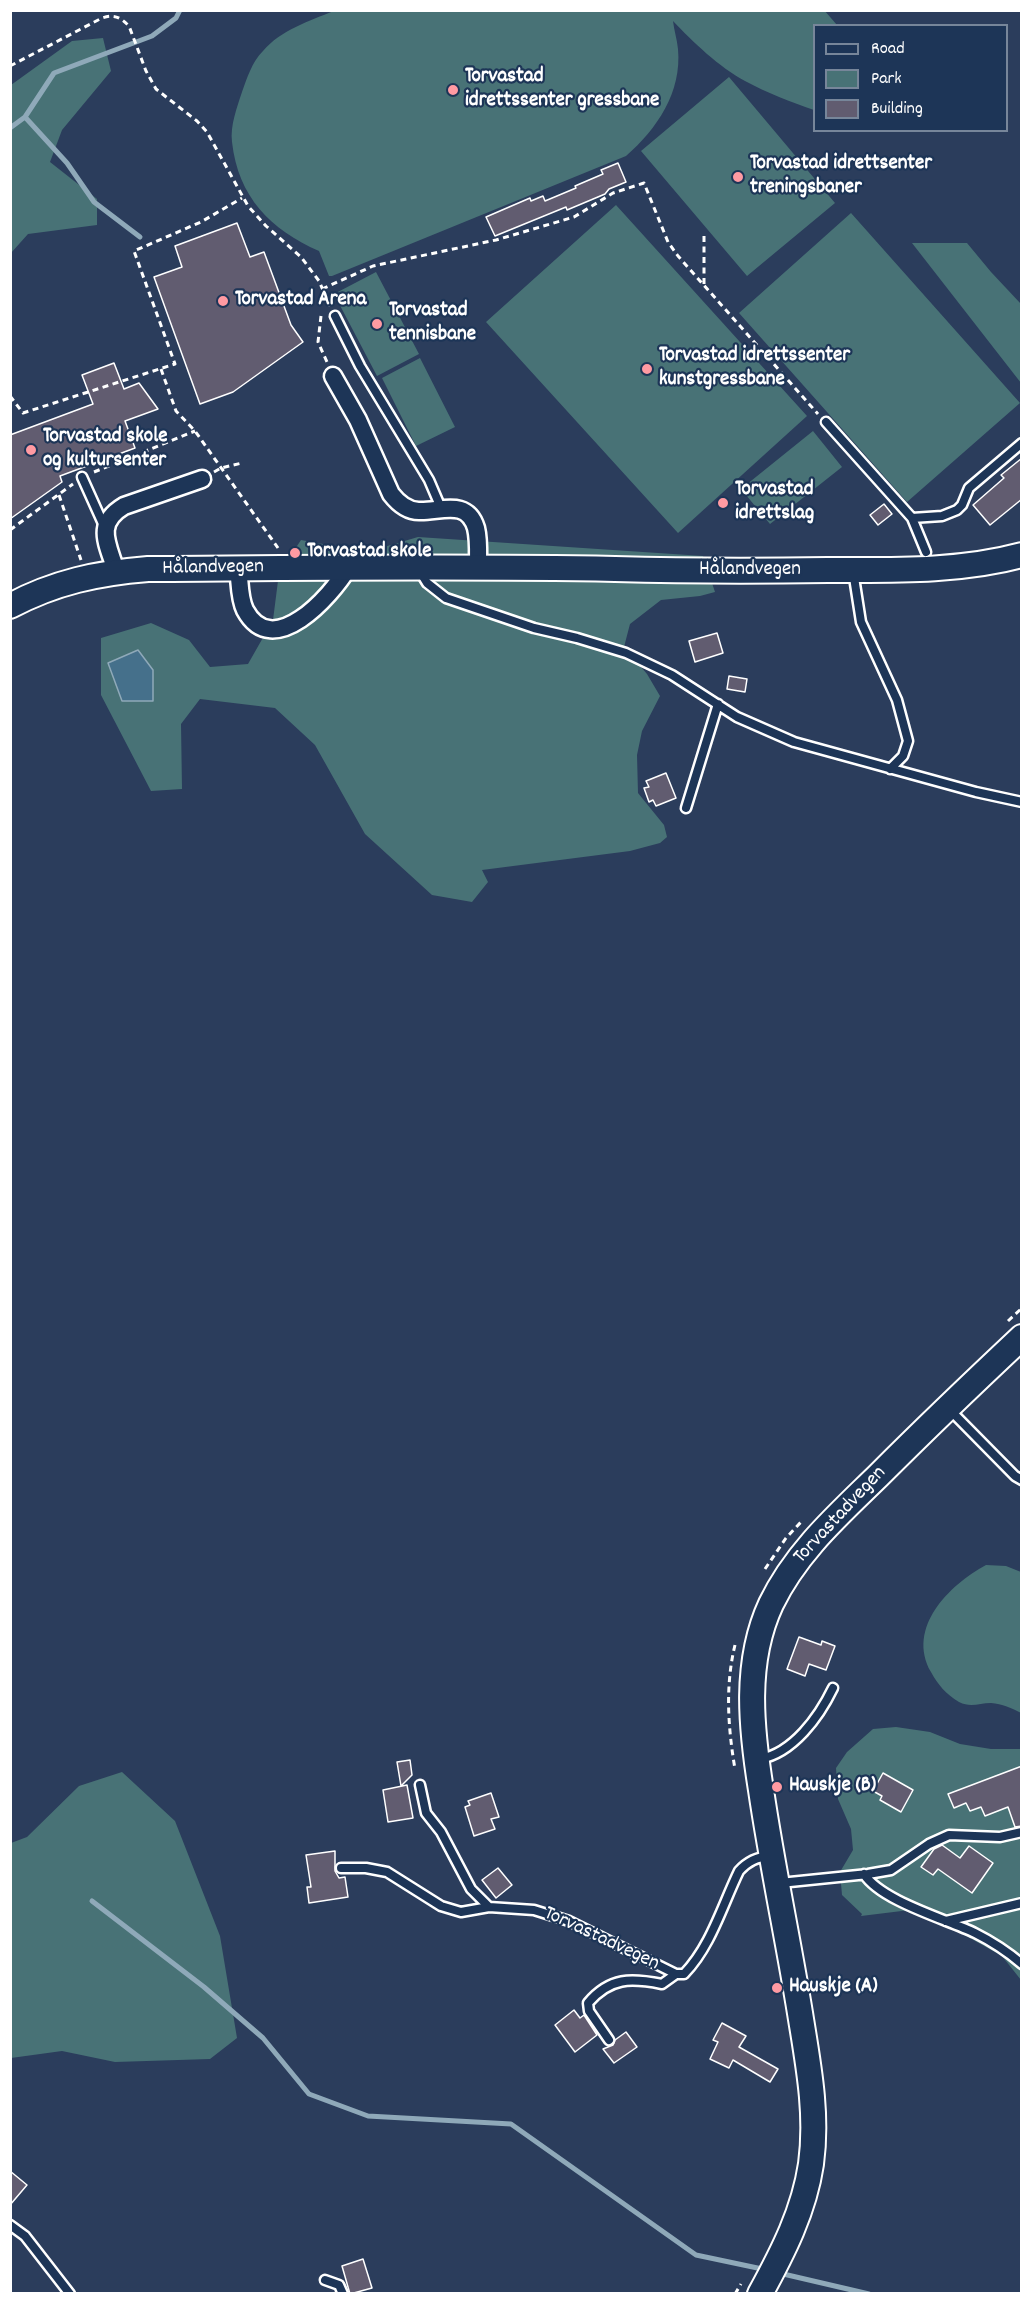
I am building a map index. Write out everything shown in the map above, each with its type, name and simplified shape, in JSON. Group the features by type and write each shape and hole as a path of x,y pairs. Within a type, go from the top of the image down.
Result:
{"main road":[{"name":"Hålandvegen","path":"10,606 55,585 116,572 238,568 478,566 688,571 853,570 950,567 980,564 1022,555"},
{"name":"Torvastadvegen","path":"752,2285 789,2239 798,2217 806,2186 813,2143 811,2084 776,1883 771,1856 746,1766 753,1669 762,1626 780,1588 802,1554 824,1529 948,1407 1013,1330"}],"street":[{"path":"333,375 358,420 395,500 406,508 419,512 441,508 455,508 463,511 473,522 476,530 478,566"},
{"path":"116,572 105,529 107,521 115,512 124,506 202,478"},
{"path":"238,568 241,597 245,610 257,624 274,629 285,628 297,622 338,585 348,568"}],"lane":[{"path":"334,316 360,366 429,480 441,508"},
{"path":"826,422 912,518 926,552"},
{"path":"912,518 942,516 957,510 962,505 969,488 1022,443"},
{"path":"82,477 105,529"},
{"path":"418,567 427,583 446,598 534,628 626,653 672,675 747,722 794,742 976,792 1022,802"},
{"path":"853,570 861,622 897,699 908,741 903,756 890,769"},
{"path":"686,808 718,704"},
{"path":"948,1407 1007,1469 1022,1480"},
{"path":"746,1766 782,1752 792,1744 812,1720 833,1688"},
{"path":"420,1785 426,1813 441,1832 471,1889 489,1907"},
{"path":"776,1883 891,1870 929,1844 949,1835 1000,1837 1022,1832"},
{"name":"Torvastadvegen","path":"341,1868 366,1868 387,1872 441,1906 461,1912 489,1907 534,1910 569,1921 676,1974 684,1974 696,1961 739,1871 745,1863 758,1857 771,1856"},
{"path":"864,1874 876,1887 975,1933 1022,1964"},
{"path":"946,1921 1022,1903"},
{"name":"Torvastadvegen","path":"609,2040 589,2011 588,2003 598,1991 616,1982 637,1979 662,1984 676,1974"},
{"path":"10,2225 25,2236 70,2294"},
{"path":"325,2280 339,2285 343,2294"}],"path":[{"path":"10,66 102,18 117,16 129,26 146,71 156,89 197,121 207,132 243,197 266,226 302,257 322,289 334,316"},
{"path":"322,289 373,266 496,240 573,218 613,194 644,183 668,242 826,422"},
{"path":"10,396 24,413 175,364 134,251 201,222 243,197"},
{"path":"704,233 704,284"},
{"path":"328,301 320,320 318,342 333,375"},
{"path":"160,369 176,411 195,431 279,549"},
{"path":"10,530 82,477 195,431"},
{"path":"221,468 242,463"},
{"path":"58,494 82,561"},
{"path":"1013,1330 1022,1308"},
{"path":"762,1575 786,1538 806,1517"},
{"path":"736,1641 730,1668 728,1711 746,1766"},
{"path":"735,2294 752,2285"}],"green space":[{"path":"824,10 836,24 813,24 813,110 770,93 735,75 707,54 673,21 678,49 678,65 671,95 657,122 626,156 329,276 319,251 302,243 272,222 250,195 235,162 232,136 238,104 250,70 259,55 278,37 334,11"},
{"path":"103,38 111,71 62,130 50,162 97,199 97,225 28,234 11,253 11,85 72,41"},
{"name":"Torvastad idrettsenter treningsbaner","path":"729,77 835,203 747,276 641,151"},
{"name":"Torvastad idrettssenter kunstgressbane","path":"616,205 807,416 678,533 486,322"},
{"path":"851,213 1020,403 907,502 739,313"},
{"path":"912,243 967,243 1021,304 1021,383"},
{"name":"Torvastad tennisbane","path":"376,272 419,354 377,376 334,294"},
{"path":"420,358 455,427 416,446 382,378"},
{"path":"813,431 842,467 770,524 741,489"},
{"path":"418,537 703,556 715,592 661,600 630,624 624,647 647,674 660,696 642,731 637,755 638,793 664,825 667,837 660,843 630,851 482,870 488,882 472,902 432,895 365,834 315,745 275,708 200,699 181,724 182,789 151,791 101,695 101,638 151,623 189,640 210,667 248,664 273,620 279,573 301,540 367,552"},
{"path":"986,1565 1006,1566 1021,1572 1021,1713 1007,1706 987,1703 971,1705 959,1702 936,1681 925,1656 924,1640 935,1610 958,1584"},
{"path":"896,1727 930,1732 960,1744 991,1749 1021,1749 1021,1980 1002,1956 918,1909 861,1916 862,1914 842,1895 840,1872 853,1850 851,1829 838,1799 836,1768 847,1752 873,1729"},
{"path":"122,1772 175,1821 220,1936 237,2038 210,2059 115,2062 62,2051 11,2058 11,1843 27,1837 79,1786"}],"water":[{"path":"138,650 153,670 153,701 122,701 108,663"}],"building":[{"path":"618,163 626,182 609,189 605,194 567,210 566,207 495,236 486,217 530,198 531,201 543,196 545,201 603,174 601,170"},
{"name":"Torvastad Arena","path":"237,223 250,257 264,252 291,325 303,342 233,392 200,404 154,277 182,267 175,246"},
{"path":"114,363 124,389 139,383 158,409 125,421 135,448 60,476 62,482 10,519 10,435 93,404 82,375"},
{"path":"1022,458 1022,499 990,525 973,505 1004,478 1001,475"},
{"path":"884,504 892,514 878,525 870,515"},
{"path":"717,633 723,653 695,662 689,641"},
{"path":"729,676 747,679 745,692 727,689"},
{"path":"666,773 676,798 656,806 653,800 649,802 644,788 649,787 646,781"},
{"path":"799,1637 821,1645 822,1641 835,1646 826,1670 809,1664 805,1676 787,1669"},
{"path":"410,1760 412,1775 401,1786 397,1762"},
{"path":"1022,1766 1022,1826 1015,1827 1008,1807 985,1816 981,1807 970,1811 966,1803 954,1808 948,1794"},
{"path":"883,1773 913,1790 901,1812 880,1800 882,1796 873,1791"},
{"path":"407,1785 413,1818 388,1822 383,1790"},
{"path":"491,1793 499,1817 491,1819 495,1829 474,1836 465,1807 470,1805 468,1801"},
{"path":"942,1845 960,1858 969,1846 993,1863 972,1893 938,1869 933,1875 921,1867 934,1849"},
{"path":"335,1851 335,1871 339,1878 345,1877 348,1897 309,1903 307,1887 311,1887 306,1855"},
{"path":"498,1868 512,1885 496,1898 482,1880"},
{"path":"574,2010 580,2018 584,2015 597,2035 575,2052 555,2025"},
{"path":"722,2023 746,2036 739,2047 778,2069 770,2082 733,2060 729,2068 710,2059 718,2042 713,2040"},
{"path":"626,2032 637,2047 614,2063 603,2049 613,2045 615,2040"},
{"path":"10,2171 27,2185 10,2205"},
{"path":"363,2259 372,2288 350,2294 342,2266"}],"waterway":[{"path":"10,128 25,117 54,73 152,36 176,18 180,10"},
{"path":"25,117 67,163 94,202 140,237"},
{"path":"92,1901 204,1987 263,2038 309,2094 368,2116 511,2124 696,2255 767,2270"},
{"path":"779,2273 869,2294"}],"place":[{"name":"Torvastad idrettssenter gressbane","path":"453,90"},
{"name":"Torvastad idrettsenter treningsbaner","path":"738,177"},
{"name":"Torvastad Arena","path":"223,301"},
{"name":"Torvastad tennisbane","path":"377,324"},
{"name":"Torvastad idrettssenter kunstgressbane","path":"647,369"},
{"name":"Torvastad skole og kultursenter","path":"31,450"},
{"name":"Torvastad idrettslag","path":"723,503"},
{"name":"Torvastad skole","path":"295,553"},
{"name":"Hauskje (B)","path":"777,1787"},
{"name":"Hauskje (A)","path":"777,1988"}]}
